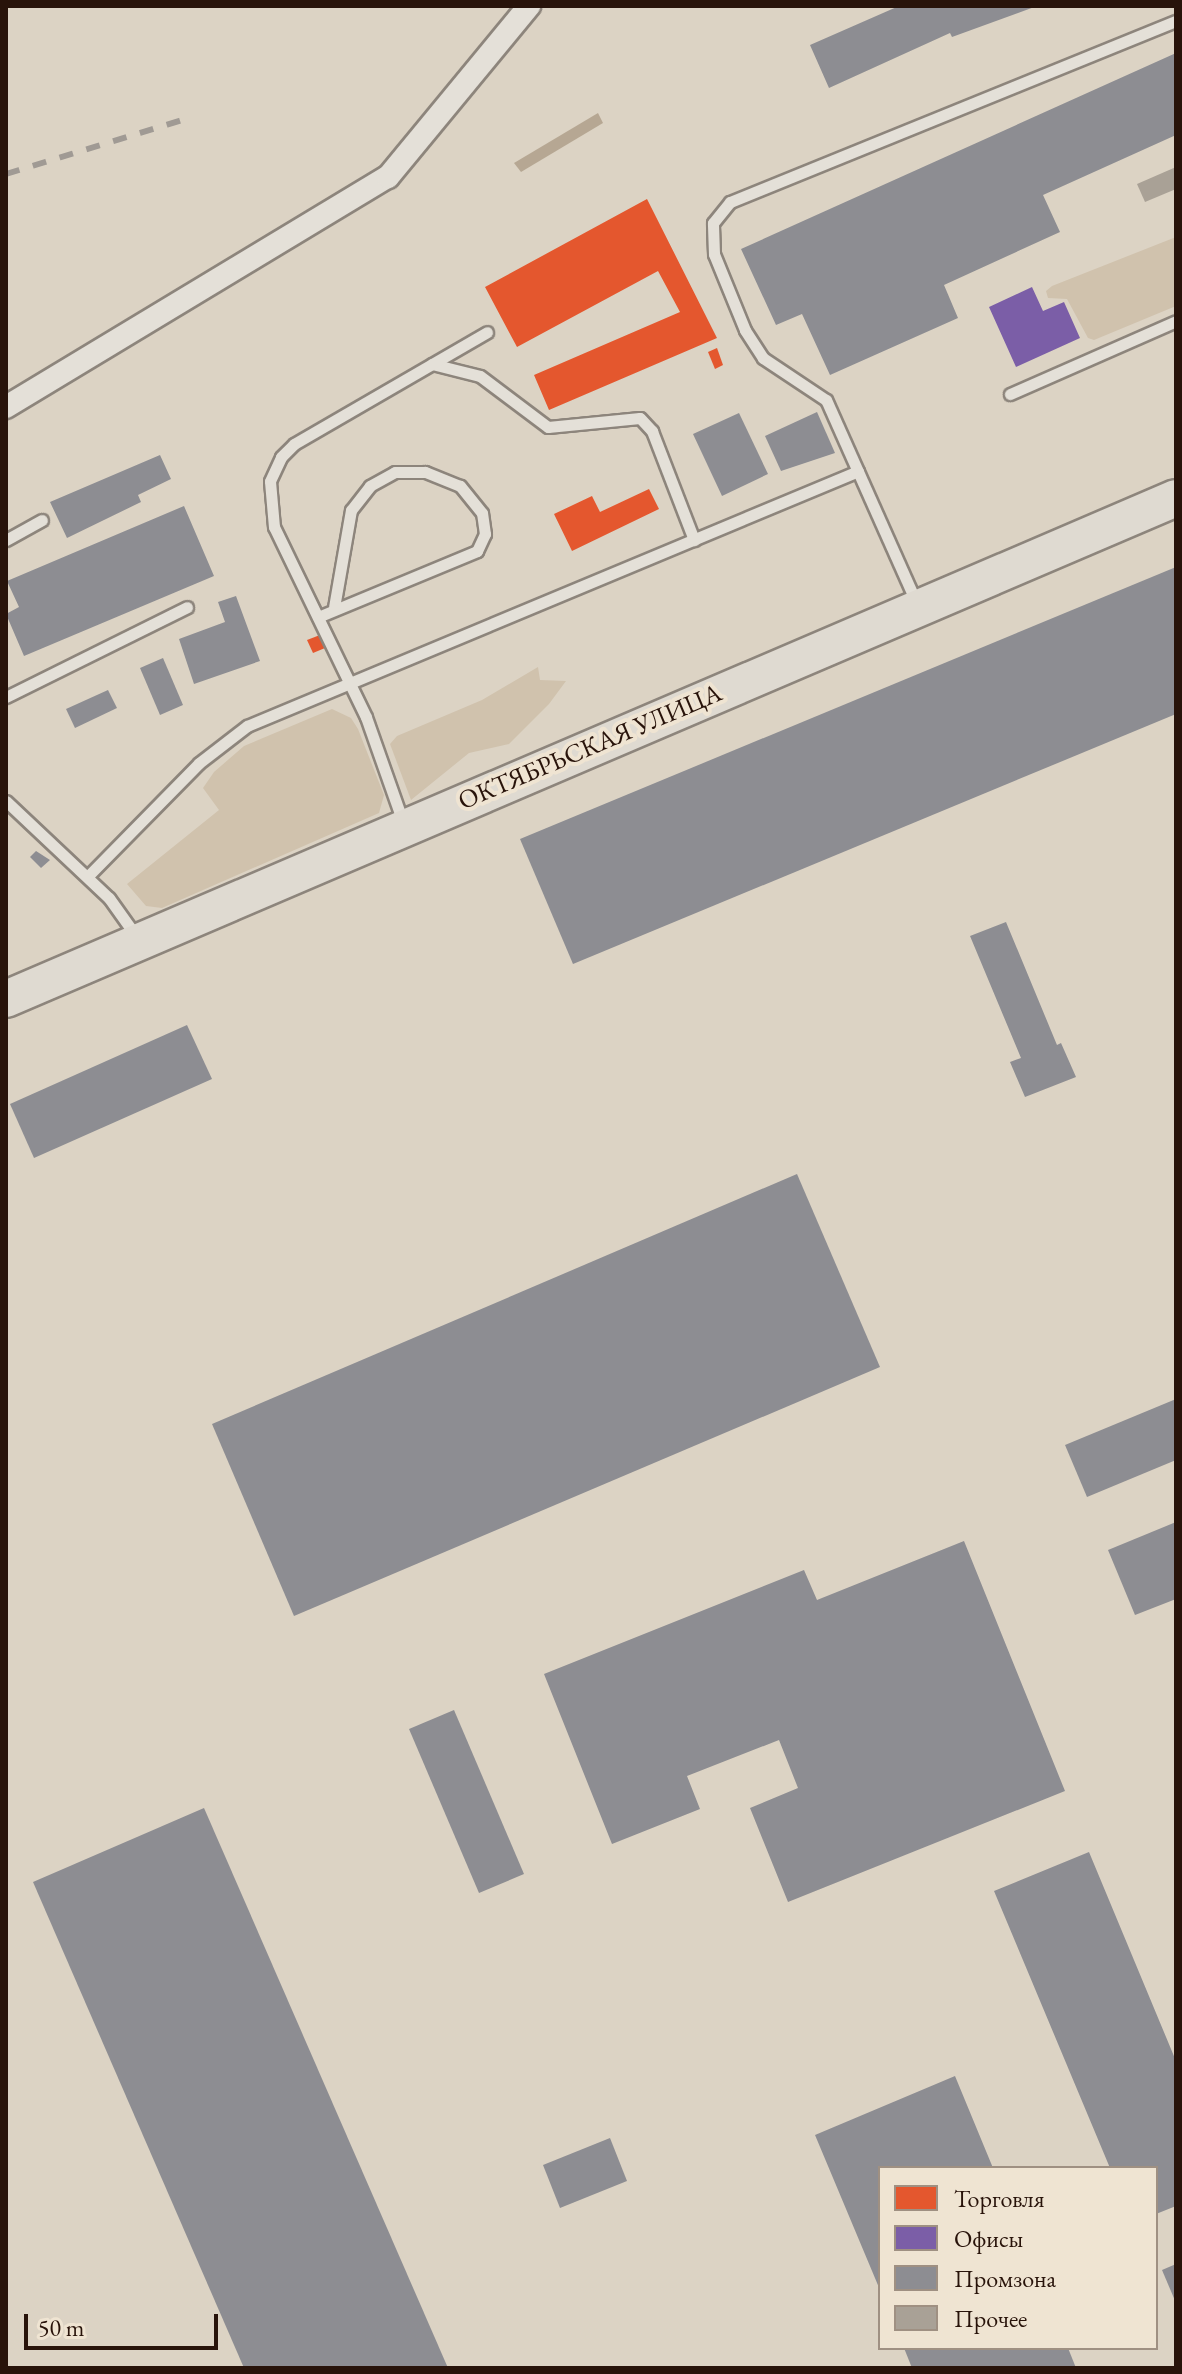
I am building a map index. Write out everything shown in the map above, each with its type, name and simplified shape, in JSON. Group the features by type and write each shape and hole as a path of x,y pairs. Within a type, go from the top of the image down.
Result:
{"main road":[{"name":"ОКТЯБРЬСКАЯ УЛИЦА","path":"6,999 405,825 1176,498"}],"street":[{"path":"6,407 388,177 529,6"}],"lane":[{"path":"919,608 820,393 763,358 745,330 714,254 711,240 719,212 730,202 1176,21"},
{"path":"1010,394 1176,321"},
{"path":"405,825 351,685 274,527 269,498 274,468 294,444 487,332"},
{"path":"432,364 480,376 548,427 640,418 652,431 694,540"},
{"path":"88,876 228,737 858,471"},
{"path":"318,617 334,607 477,551 485,534 482,513 460,486 425,472 395,472 370,486 351,510 334,607"},
{"path":"6,540 42,520"},
{"path":"6,697 187,607"},
{"path":"6,801 88,876 120,910 138,940"}],"shaded area":[{"path":"598,113 603,123 521,172 514,163"},
{"path":"1176,237 1176,306 1094,340 1088,338 1067,299 1048,298 1046,291 1052,286"},
{"path":"538,667 540,680 566,681 549,704 509,744 469,753 411,800 390,744 397,736 482,700"},
{"path":"332,709 351,718 358,729 384,795 379,813 162,908 146,906 127,884 219,810 203,788 214,772 244,746"}],"building: Торговля":[{"path":"647,199 717,338 549,410 534,375 680,312 658,271 517,347 485,287"},
{"path":"717,348 723,365 715,369 708,352"},
{"path":"649,489 659,509 572,551 554,514 592,496 600,512"},
{"path":"320,635 325,648 313,653 307,640"}],"building: Офисы":[{"path":"1032,287 1043,311 1064,302 1080,338 1016,367 989,307"}],"building: Промзона":[{"path":"899,6 1037,6 952,37 950,33 829,88 810,45"},
{"path":"1176,53 1176,135 1043,195 1060,232 944,285 958,318 830,375 802,314 776,325 741,249"},
{"path":"817,412 835,453 781,471 765,436"},
{"path":"739,413 768,474 722,496 693,434"},
{"path":"160,455 171,479 138,495 141,502 67,538 50,502"},
{"path":"184,506 214,576 24,656 6,614 19,607 7,581"},
{"path":"1176,567 1176,714 573,964 520,839"},
{"path":"236,596 260,661 194,684 179,639 225,622 218,602"},
{"path":"163,658 183,705 160,715 140,668"},
{"path":"108,690 117,708 75,728 66,709"},
{"path":"36,851 50,860 41,868 30,857"},
{"path":"1006,922 1057,1045 1061,1043 1076,1077 1025,1097 1010,1062 1021,1058 970,936"},
{"path":"187,1025 212,1079 34,1158 10,1104"},
{"path":"797,1174 880,1367 294,1616 212,1424"},
{"path":"1176,1399 1176,1460 1087,1497 1065,1445"},
{"path":"1176,1522 1176,1599 1135,1615 1108,1550"},
{"path":"964,1541 1065,1791 788,1902 750,1808 798,1788 779,1740 687,1776 700,1809 612,1844 544,1674 804,1570 817,1600"},
{"path":"454,1710 524,1874 479,1893 409,1729"},
{"path":"204,1808 448,2368 244,2368 33,1882"},
{"path":"1089,1852 1176,2061 1176,2206 1158,2213 1158,2166 1109,2166 994,1891"},
{"path":"955,2076 992,2166 878,2166 878,2285 815,2135"},
{"path":"610,2138 627,2181 560,2208 543,2165"},
{"path":"1176,2264 1176,2303 1162,2270"},
{"path":"905,2350 1069,2350 1076,2368 912,2368"}],"building: Прочее":[{"path":"1176,167 1176,189 1145,202 1137,184"}],"railway":[{"path":"6,174 193,117"}]}
